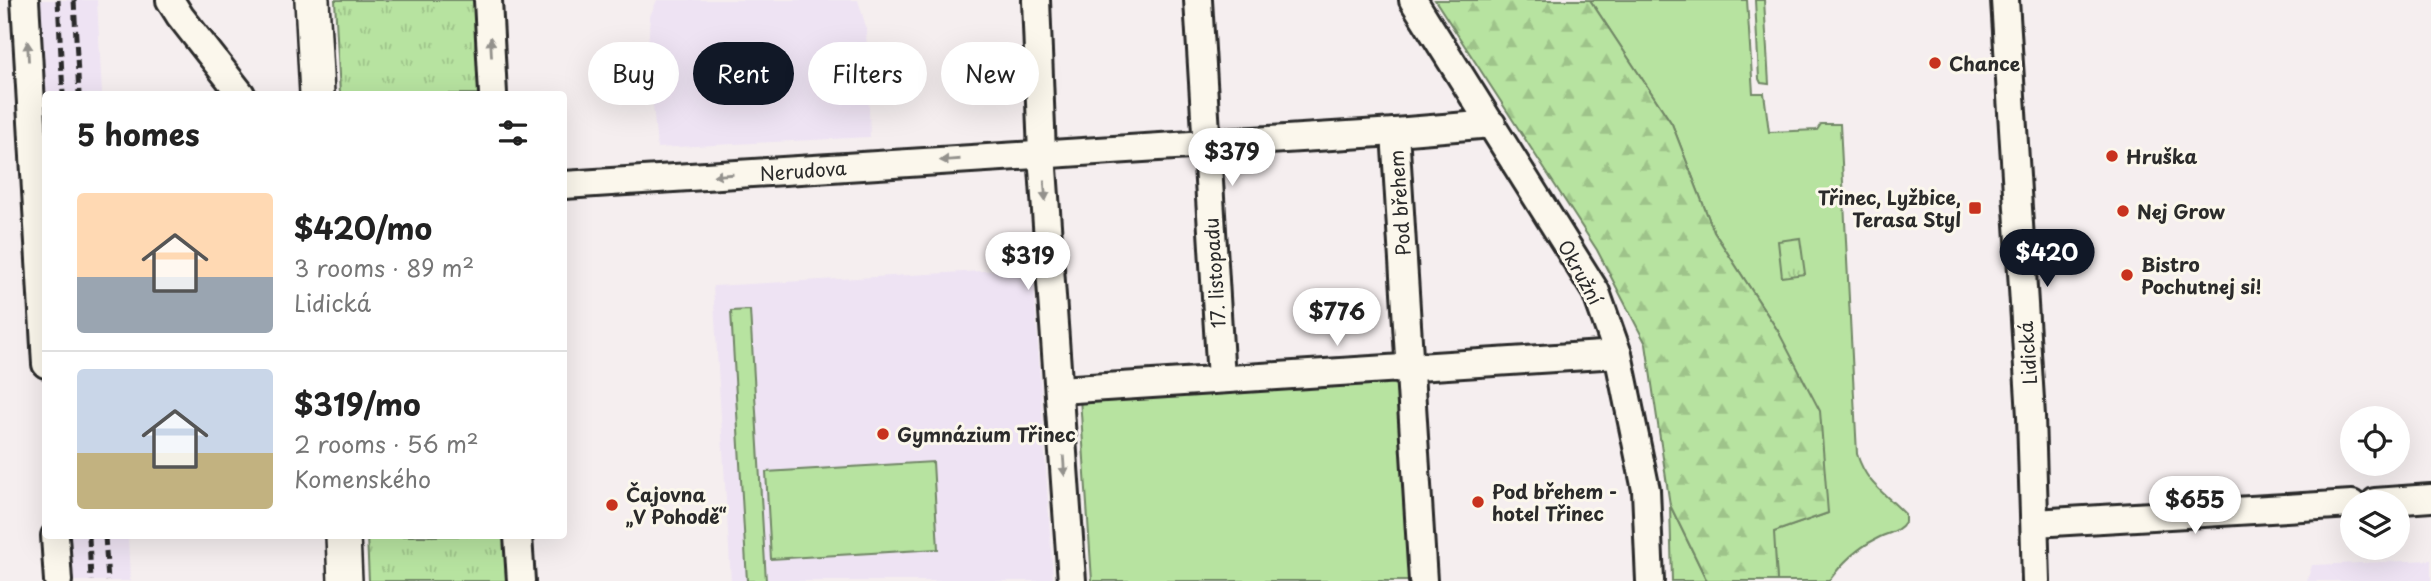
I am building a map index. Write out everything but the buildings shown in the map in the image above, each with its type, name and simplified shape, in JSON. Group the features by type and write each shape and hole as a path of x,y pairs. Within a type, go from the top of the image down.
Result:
{"main road":[{"path":"312,0 317,91"},
{"path":"342,539 345,581"}],"street":[{"path":"25,0 42,295"},
{"path":"488,0 493,91"},
{"path":"1035,0 1042,154 1072,581"},
{"name":"17. listopadu","path":"1198,0 1205,144 1222,379"},
{"name":"Okružní","path":"1413,0 1596,292 1618,354 1646,490 1650,581"},
{"name":"Lidická","path":"2005,0 2031,416 2036,581"},
{"path":"175,8 239,91"},
{"name":"Pod břehem","path":"1423,581 1395,132 1493,124"},
{"name":"Nerudova","path":"567,185 1395,132"},
{"path":"1059,390 1618,354"},
{"path":"2410,500 2431,498"},
{"path":"2035,523 2340,505"},
{"path":"55,539 58,581"},
{"path":"519,539 521,581"}],"shaded area":[{"path":"35,0 97,0 102,91 42,91 42,121"},
{"path":"657,0 858,0 866,27 867,42 808,42 808,105 869,105 870,137 657,148 653,105 679,105 679,42 648,42 650,16"},
{"name":"Gymnázium Třinec","path":"1033,268 1053,581 731,581 713,286"},
{"path":"67,539 128,539 130,581 70,581"},
{"path":"2431,560 2431,581 2307,581 2312,565"}],"green space":[{"path":"335,0 475,0 480,91 340,91"},
{"path":"1435,0 1590,0 1672,124 1714,232 1778,331 1820,411 1828,513 1774,532 1777,581 1707,581 1670,505 1646,344 1597,250"},
{"path":"1590,0 1747,0 1753,93 1764,93 1769,132 1817,130 1821,124 1840,124 1857,454 1871,481 1905,514 1905,522 1896,530 1856,552 1829,581 1777,581 1773,532 1828,513 1778,331 1714,232 1672,124"},
{"path":"1755,0 1764,0 1769,84 1761,83 1759,79"},
{"path":"1800,238 1805,274 1782,277 1778,241"},
{"path":"750,310 766,581 747,581 731,311"},
{"path":"1384,380 1398,386 1410,581 1092,581 1080,398"},
{"path":"933,462 938,549 771,559 766,472"},
{"path":"1670,505 1707,581 1672,581"},
{"path":"367,539 504,539 507,581 369,581"}],"railway":[{"path":"58,0 63,91"},
{"path":"74,0 79,91"},
{"path":"89,539 91,581"},
{"path":"105,539 108,581"}],"place":[{"name":"Chance","path":"1935,63"},
{"name":"Hruška","path":"2112,156"},
{"name":"Třinec, Lyžbice, Terasa Styl","path":"1975,208"},
{"name":"Nej Grow","path":"2123,211"},
{"name":"Bistro Pochutnej si!","path":"2127,275"},
{"name":"Gymnázium Třinec","path":"883,434"},
{"name":"Pod břehem - hotel Třinec","path":"1478,502"},
{"name":"Čajovna „V Pohodě“","path":"612,505"}]}
